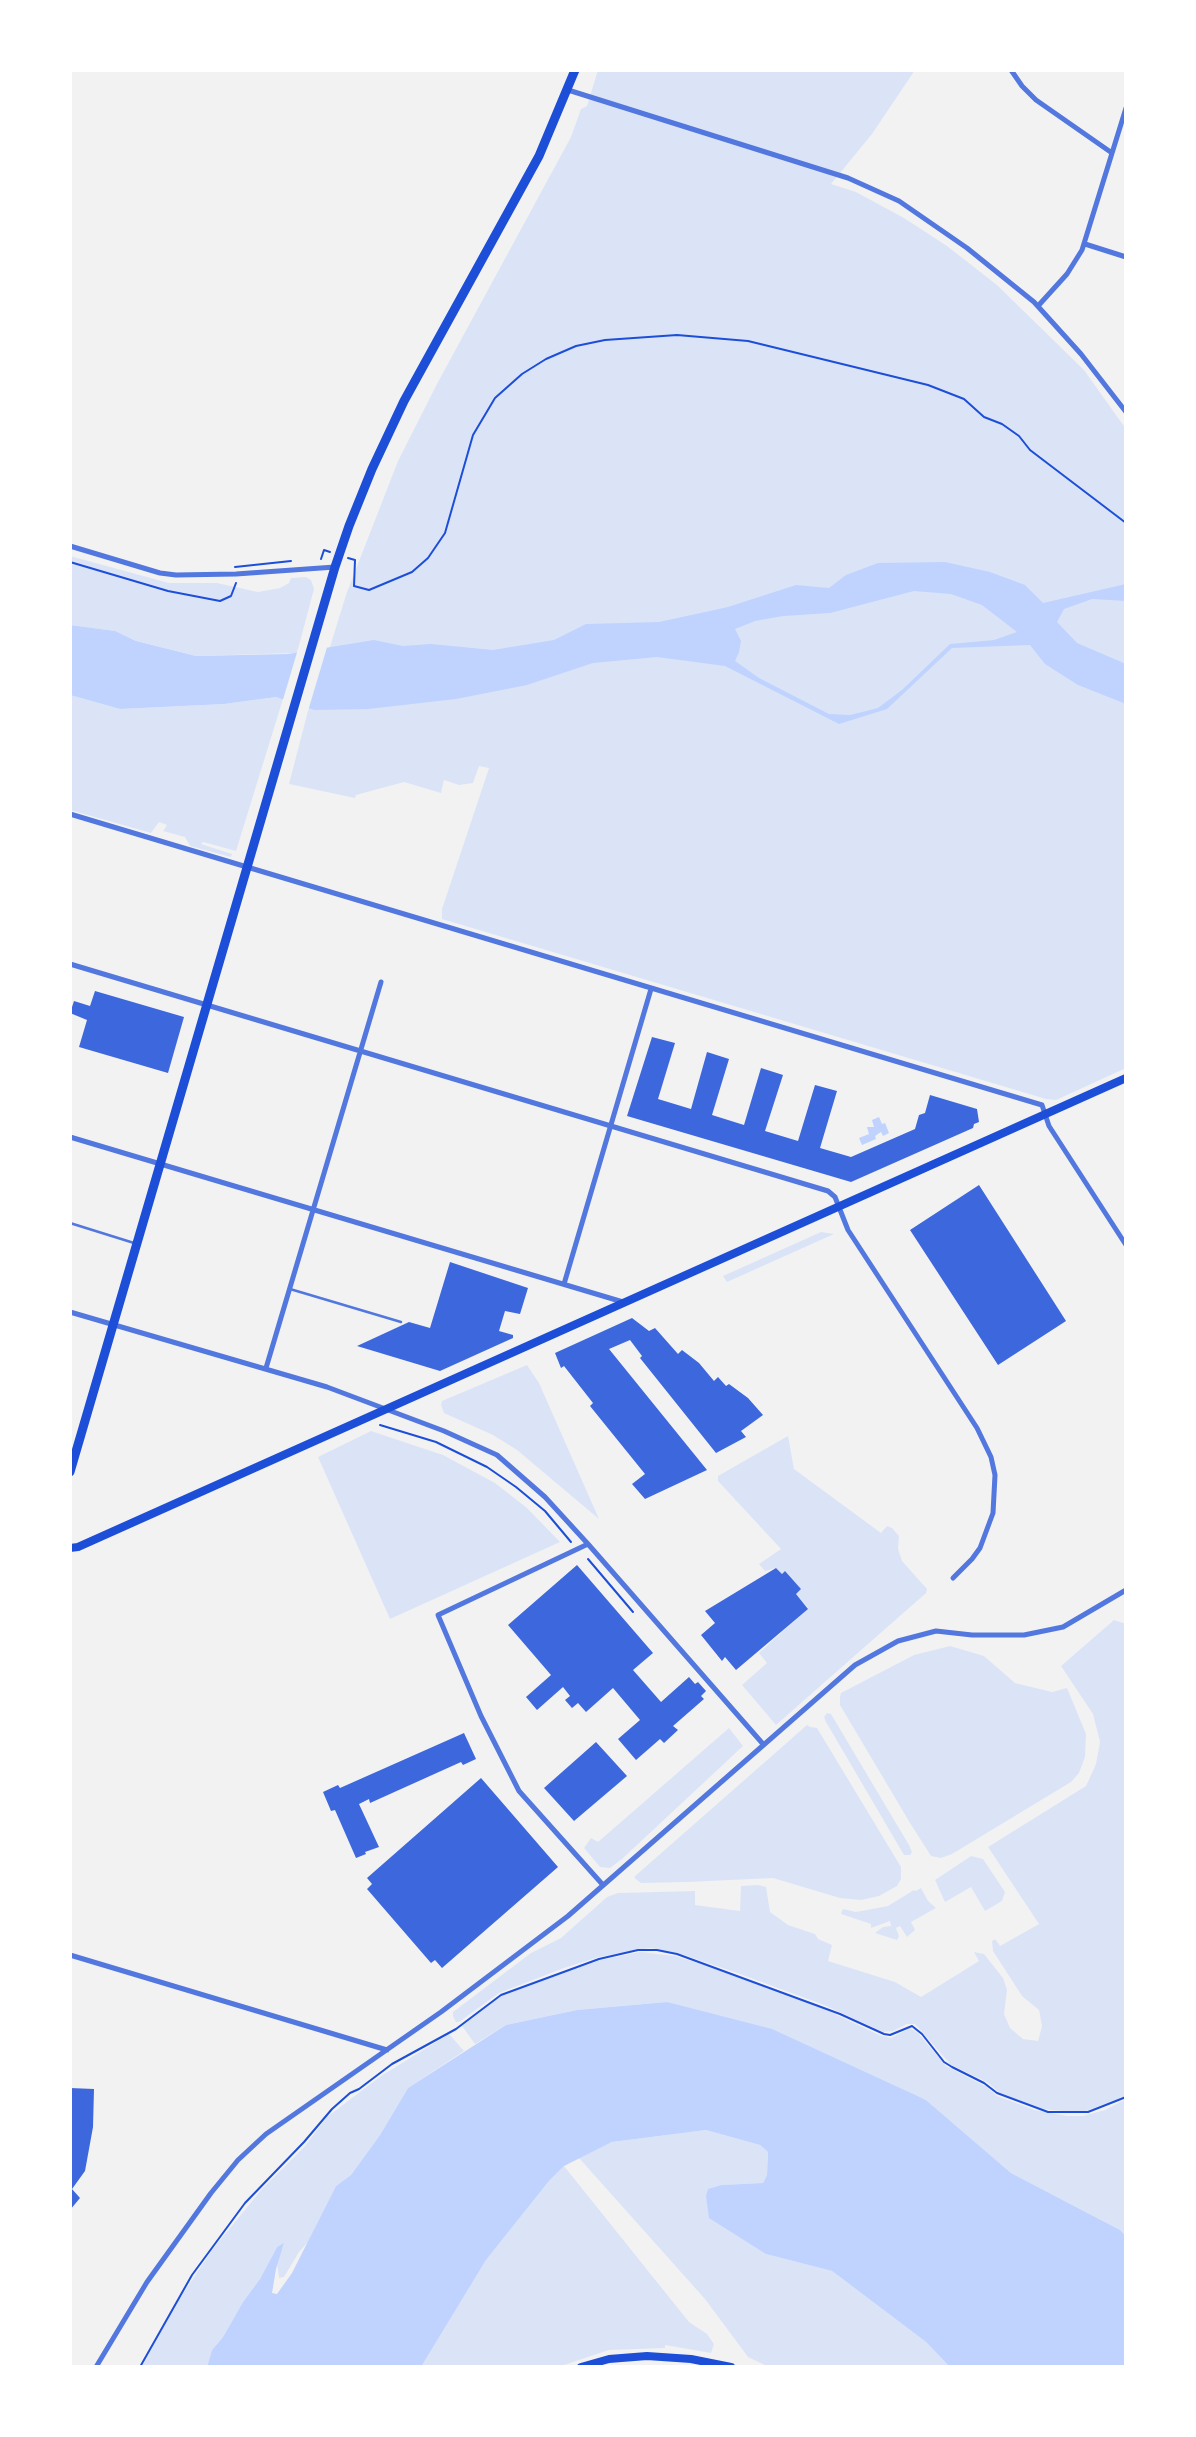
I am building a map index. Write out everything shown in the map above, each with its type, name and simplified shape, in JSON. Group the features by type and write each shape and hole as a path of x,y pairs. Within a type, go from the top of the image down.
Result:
{"main road":[{"path":"70,1472 335,567 363,491 399,413 535,163 575,70"},
{"path":"70,1548 78,1547 1126,1079"},
{"path":"580,2367 609,2359 647,2356 691,2359 731,2367"}],"street":[{"path":"1011,70 1035,100 1112,153"},
{"path":"568,90 866,184 899,201 998,272 1038,306 1082,354 1126,412"},
{"path":"1038,306 1067,274 1085,244 1126,108"},
{"path":"1085,244 1126,257"},
{"path":"70,546 160,573 176,575 335,567"},
{"path":"70,814 1042,1105 1049,1126 1126,1245"},
{"path":"70,964 828,1191 835,1197 848,1230 977,1428 991,1457 995,1475 993,1513 980,1548 953,1578"},
{"path":"266,1368 381,982"},
{"path":"564,1284 651,989"},
{"path":"70,1137 626,1303"},
{"path":"70,1312 327,1387 473,1442 497,1455 545,1497 763,1744"},
{"path":"588,1544 438,1615 481,1716 520,1791 603,1885"},
{"path":"96,2367 147,2282 211,2193 239,2160 288,2116 387,2050 568,1916 855,1665 898,1640 936,1631 972,1635 1024,1635 1063,1627 1126,1590"},
{"path":"70,1955 387,2050"}],"lane":[{"path":"70,1223 137,1244"},
{"path":"290,1289 401,1322"}],"path":[{"path":"355,560 354,586 369,590 412,572 428,558 445,533 473,435 495,398 522,373 576,346 605,340 677,335 748,341 928,384 964,399 984,417 1002,424 1019,436 1030,450 1126,523"},
{"path":"320,559 324,550"},
{"path":"70,562 168,591 220,601 231,596 237,580"},
{"path":"380,1425 436,1442 486,1467 545,1511 571,1542"},
{"path":"588,1559 634,1612"},
{"path":"140,2367 192,2274 237,2213 341,2101 392,2064 456,2029 500,1995 599,1959 638,1950 677,1954 828,2009 884,2034 890,2035 912,2026 922,2034 944,2062 984,2083 997,2094 1048,2112 1088,2112 1126,2097"}],"shaded area":[{"path":"598,70 915,70 872,134 831,184 856,192 904,218 947,246 997,285 1084,370 1126,429 1126,1068 1056,1100 1046,1099 442,919 442,909 489,768 479,766 473,783 459,785 444,780 441,793 404,782 356,795 355,798 289,784 309,707 311,708 347,592 398,461 571,137 581,109 587,106"},
{"path":"70,556 169,583 217,583 258,592 280,588 289,583 291,578 306,577 311,580 314,589 297,653 196,656 136,641 114,631 70,625"},
{"path":"70,695 120,709 224,704 276,697 283,699 236,851 203,842 201,844 232,854 231,857 190,846 185,837 163,831 167,825 159,822 151,833 70,810"},
{"path":"821,1232 834,1234 727,1282 723,1276"},
{"path":"527,1365 539,1383 599,1519 517,1450 493,1435 444,1413 442,1401"},
{"path":"371,1431 443,1455 495,1483 527,1508 560,1542 390,1619 318,1457"},
{"path":"788,1436 794,1469 881,1533 887,1526 892,1528 899,1536 898,1549 902,1561 927,1589 926,1593 776,1725 742,1685 767,1663 759,1653 808,1608 796,1594 801,1589 785,1571 782,1574 776,1568 765,1571 759,1564 781,1549 718,1481 718,1476"},
{"path":"1114,1620 1126,1624 1124,2097 1086,2111 1043,2109 1000,2093 987,2082 951,2065 915,2024 883,2032 824,2005 740,1974 678,1953 650,1948 599,1957 564,1968 499,1993 456,2022 453,2012 531,1953 561,1938 607,1897 618,1893 695,1891 695,1905 740,1911 741,1886 758,1885 766,1887 770,1912 788,1925 815,1934 818,1939 832,1945 828,1961 895,1982 921,1997 979,1961 974,1952 984,1954 1003,1978 1007,1990 1004,2014 1010,2028 1023,2039 1038,2041 1042,2026 1039,2010 1022,1996 993,1951 992,1941 995,1939 1000,1946 1039,1924 988,1847 1086,1786 1096,1764 1100,1742 1093,1714 1061,1666"},
{"path":"950,1646 984,1656 1015,1683 1052,1692 1067,1688 1086,1734 1085,1757 1079,1773 1071,1782 941,1858 931,1856 910,1823 840,1705 840,1697 841,1693 914,1655"},
{"path":"827,1713 831,1714 909,1845 912,1852 910,1855 904,1855 826,1722 824,1717"},
{"path":"807,1725 817,1728 901,1867 901,1879 897,1886 879,1896 861,1900 840,1898 773,1878 641,1883 634,1877"},
{"path":"729,1728 743,1746 622,1859 610,1868 600,1867 584,1848 591,1838 598,1842"},
{"path":"971,1856 983,1859 1005,1892 1002,1901 985,1911 971,1887 945,1902 935,1880"},
{"path":"921,1888 928,1901 936,1908 911,1922 915,1930 907,1937 900,1926 896,1928 899,1936 897,1940 875,1933 883,1927 891,1926 890,1921 871,1928 871,1924 841,1914 843,1909 856,1912 888,1906"},
{"path":"640,1952 675,1956 704,1965 820,2007 879,2035 891,2038 910,2028 918,2033 946,2066 987,2087 997,2096 1035,2110 1083,2116 1105,2110 1126,2099 1126,2236 1120,2230 1011,2173 926,2100 667,2002 577,2010 506,2025 475,2044 462,2026 500,1997 522,1987 601,1960"},
{"path":"449,2034 464,2051 408,2088 380,2135 351,2175 336,2186 308,2242 284,2277 279,2278 277,2263 284,2244 277,2247 260,2279 212,2350 207,2367 142,2367 178,2301 212,2250 262,2189 305,2146 327,2117 381,2076"},
{"path":"706,2130 760,2145 768,2152 767,2175 763,2183 722,2185 766,2254 832,2271 926,2342 950,2367 769,2367 748,2357 705,2299 579,2158 612,2142"},
{"path":"564,2166 689,2322 707,2334 714,2344 711,2353 665,2345 665,2348 609,2350 558,2367 421,2367 486,2260"}],"water":[{"path":"945,562 990,572 1025,585 1043,603 1126,584 1126,601 1092,599 1064,609 1057,622 1077,643 1126,664 1126,704 1078,685 1045,664 1030,645 952,648 887,709 839,724 725,666 657,657 593,663 527,685 456,699 368,709 314,710 276,697 224,704 120,709 70,695 70,625 115,631 136,641 196,656 288,654 374,640 403,646 431,644 493,650 554,640 586,624 659,622 728,607 796,585 829,588 846,575 878,563","holes":["914,591 951,594 982,605 1017,632 994,640 950,644 902,690 878,708 850,715 829,714 759,678 735,661 741,641 735,629 755,621 830,613"]},
{"path":"879,1117 889,1133 883,1136 881,1132 875,1136 876,1139 862,1145 859,1138 869,1134 867,1127 874,1127 872,1120"},
{"path":"667,2002 772,2029 926,2100 1011,2173 1120,2230 1126,2236 1126,2367 950,2367 926,2342 832,2271 766,2254 709,2218 706,2196 708,2189 722,2185 763,2183 767,2175 768,2152 760,2145 706,2130 612,2142 564,2166 486,2260 421,2367 207,2367 212,2350 260,2279 277,2247 284,2243 272,2293 277,2294 292,2273 336,2186 351,2175 380,2135 408,2088 506,2025 577,2010"}],"pier":[{"path":"328,644 308,711 282,703 298,649"}],"building":[{"path":"95,991 184,1017 168,1073 79,1047 87,1020 70,1013 74,1001 90,1006"},
{"path":"652,1037 675,1043 658,1099 691,1109 707,1052 729,1059 712,1115 744,1125 761,1068 783,1075 765,1131 798,1141 815,1085 837,1091 820,1148 851,1157 915,1129 919,1115 925,1113 930,1095 977,1109 979,1122 974,1124 973,1128 851,1182 627,1116"},
{"path":"979,1185 1066,1321 998,1365 910,1230"},
{"path":"450,1262 528,1288 520,1314 505,1311 499,1331 513,1335 513,1338 440,1371 357,1346 409,1322 430,1328"},
{"path":"632,1318 649,1331 655,1328 678,1354 682,1350 699,1363 714,1381 718,1377 726,1386 729,1384 748,1398 763,1415 741,1431 746,1437 716,1453 640,1358 642,1356 630,1340 609,1349 707,1470 645,1499 632,1484 645,1474 590,1406 593,1403 564,1366 561,1368 555,1353"},
{"path":"577,1565 653,1653 633,1670 661,1702 689,1677 706,1691 701,1696 704,1699 673,1726 678,1730 664,1743 660,1739 636,1760 618,1739 640,1720 613,1688 586,1712 578,1703 572,1708 565,1700 570,1696 563,1687 537,1710 526,1697 551,1675 508,1625"},
{"path":"776,1568 782,1574 785,1571 801,1589 796,1594 808,1609 736,1670 725,1657 722,1661 701,1635 715,1623 705,1611"},
{"path":"464,1733 476,1759 463,1765 461,1762 370,1803 369,1799 359,1804 379,1847 356,1858 335,1810 331,1811 323,1792 338,1785 340,1788"},
{"path":"596,1742 627,1776 574,1821 544,1788"},
{"path":"481,1778 558,1867 442,1968 435,1960 431,1963 367,1889 372,1884 367,1878"},
{"path":"70,2088 94,2089 93,2127 85,2171 72,2189 80,2198 70,2210"}]}
